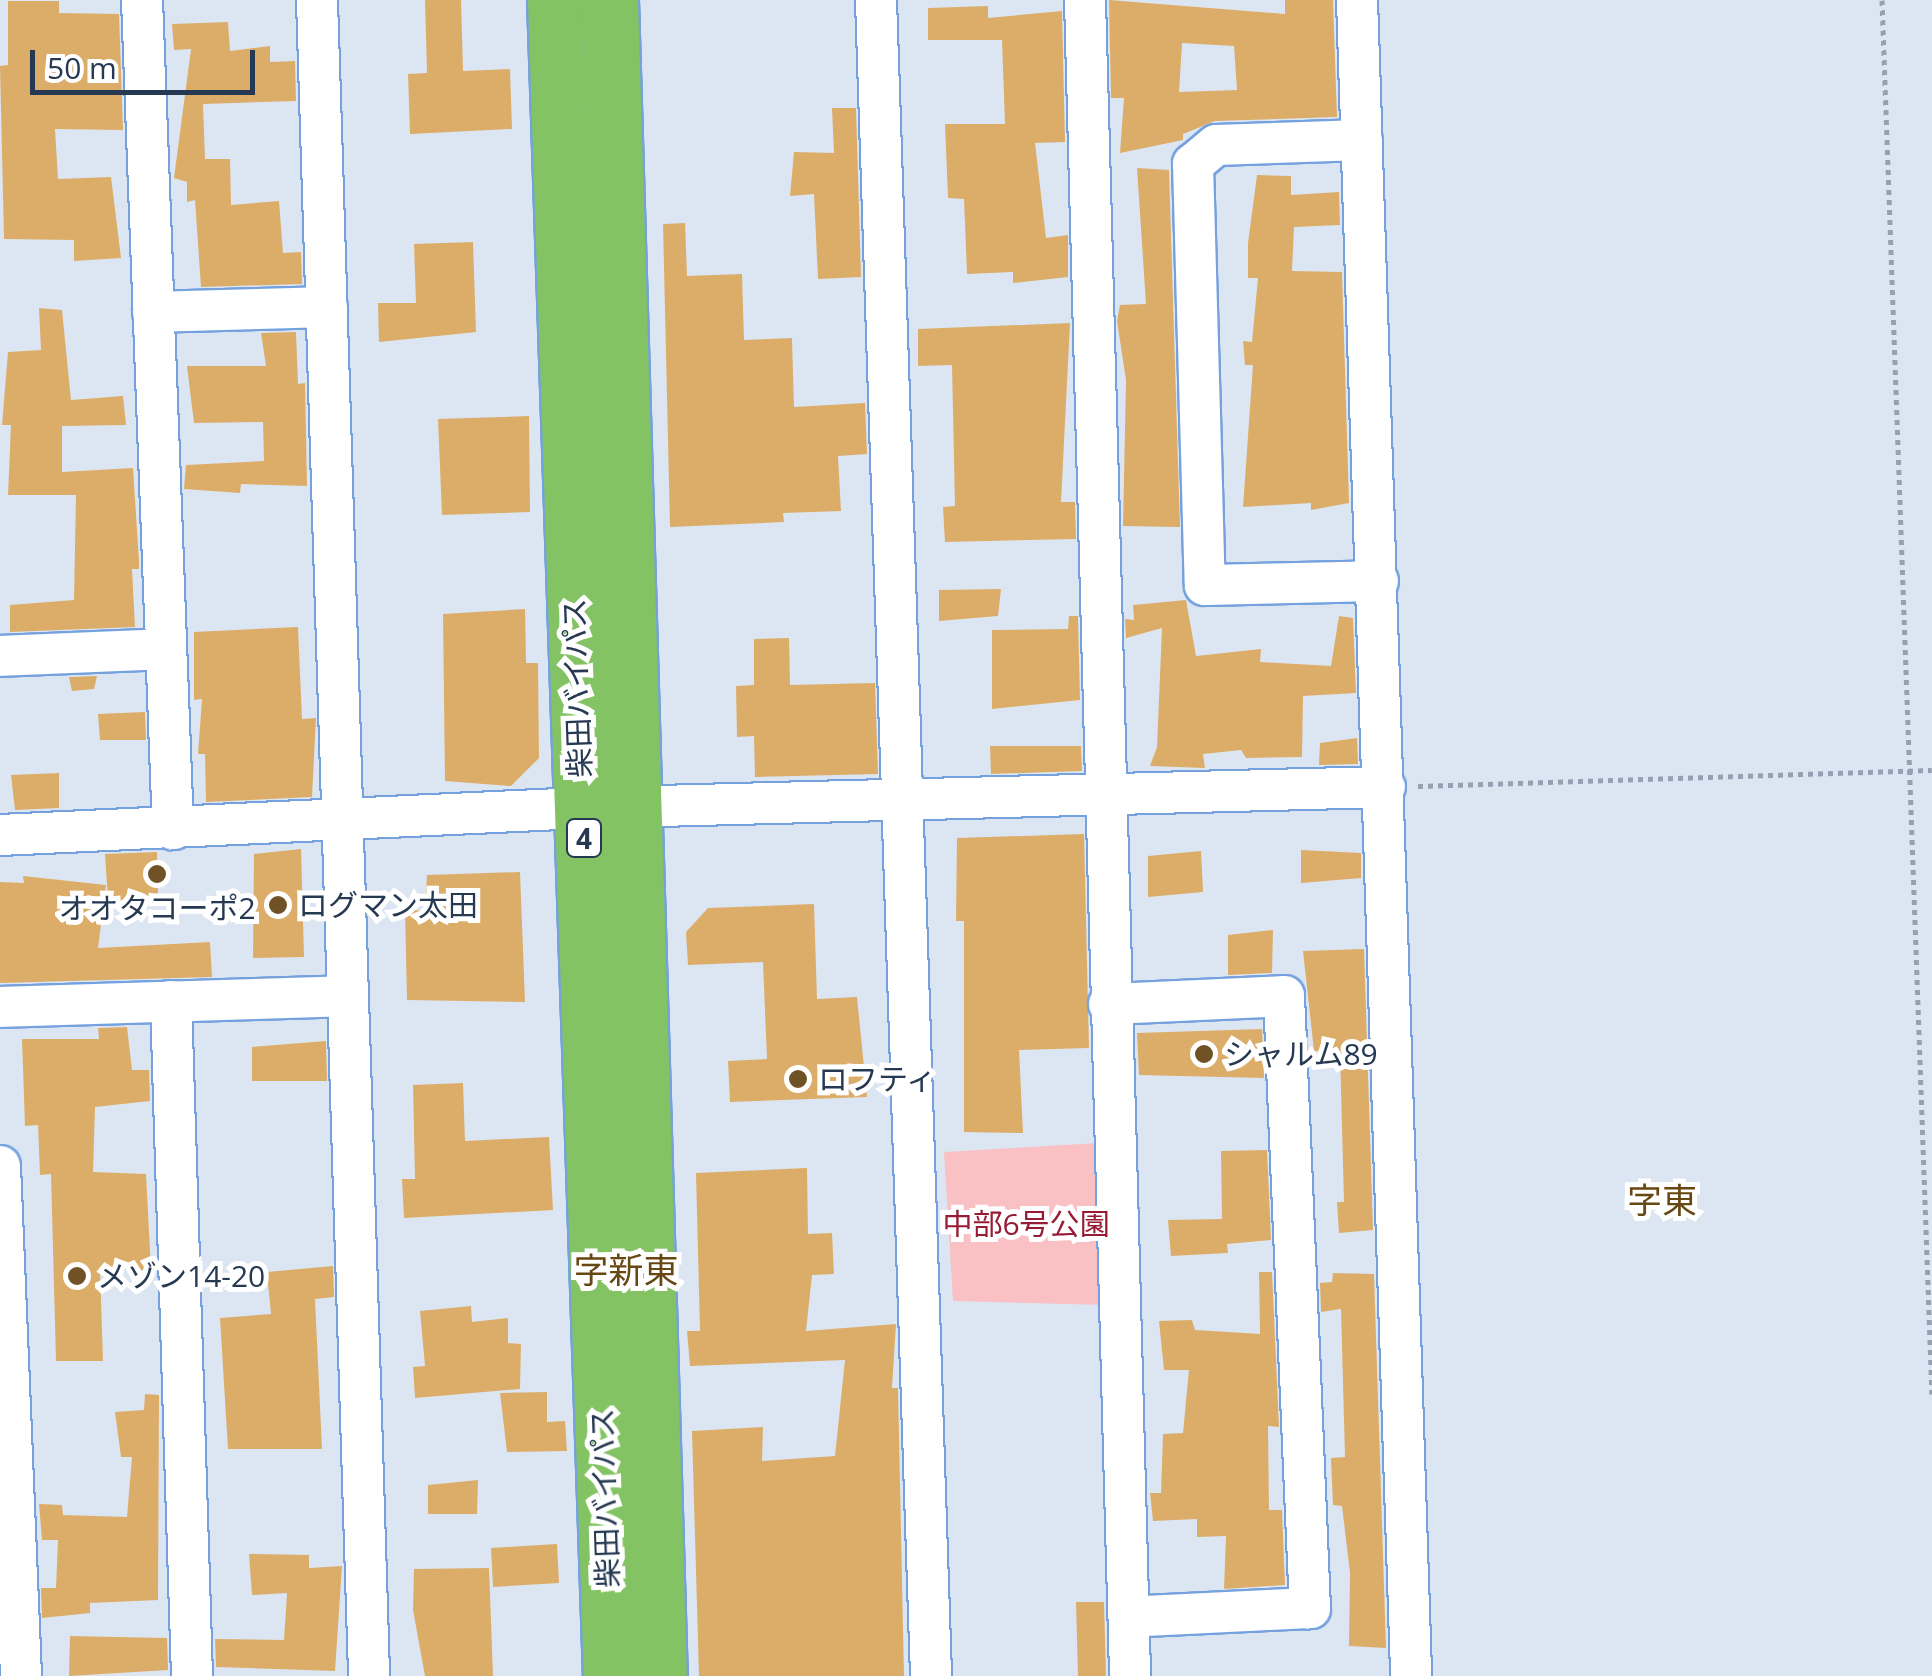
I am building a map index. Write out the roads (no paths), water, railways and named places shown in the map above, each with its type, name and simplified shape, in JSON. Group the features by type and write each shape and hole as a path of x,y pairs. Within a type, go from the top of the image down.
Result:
{"highway":[{"name":"柴田バイパス","path":"555,0 659,1676"},
{"name":"柴田バイパス","path":"610,0 612,1676"}],"street":[{"path":"142,0 173,829"},
{"path":"318,0 369,1676"},
{"path":"876,0 931,1676"},
{"path":"1085,0 1110,793 1109,1004 1130,1676"},
{"path":"1357,0 1411,1676"},
{"path":"1362,140 1216,145 1193,164 1205,585 1378,581"},
{"path":"154,312 327,306"},
{"path":"0,656 166,648"},
{"path":"0,835 346,823 608,807 1385,787"},
{"path":"0,1007 348,996"},
{"path":"1109,1004 1284,996 1310,1608 1129,1617"},
{"path":"172,1001 192,1676"},
{"path":"0,1166 21,1676"}],"place":[{"name":"オオタコーポ2","path":"157,874"},
{"name":"ログマン太田","path":"278,905"},
{"name":"シャルム89","path":"1204,1054"},
{"name":"ロフティ","path":"798,1079"},
{"name":"メゾン14-20","path":"77,1276"}],"district":[{"name":"字東","path":"1662,1200"},
{"name":"字新東","path":"626,1270"}],"park label":[{"name":"中部6号公園","path":"1026,1224"}]}
